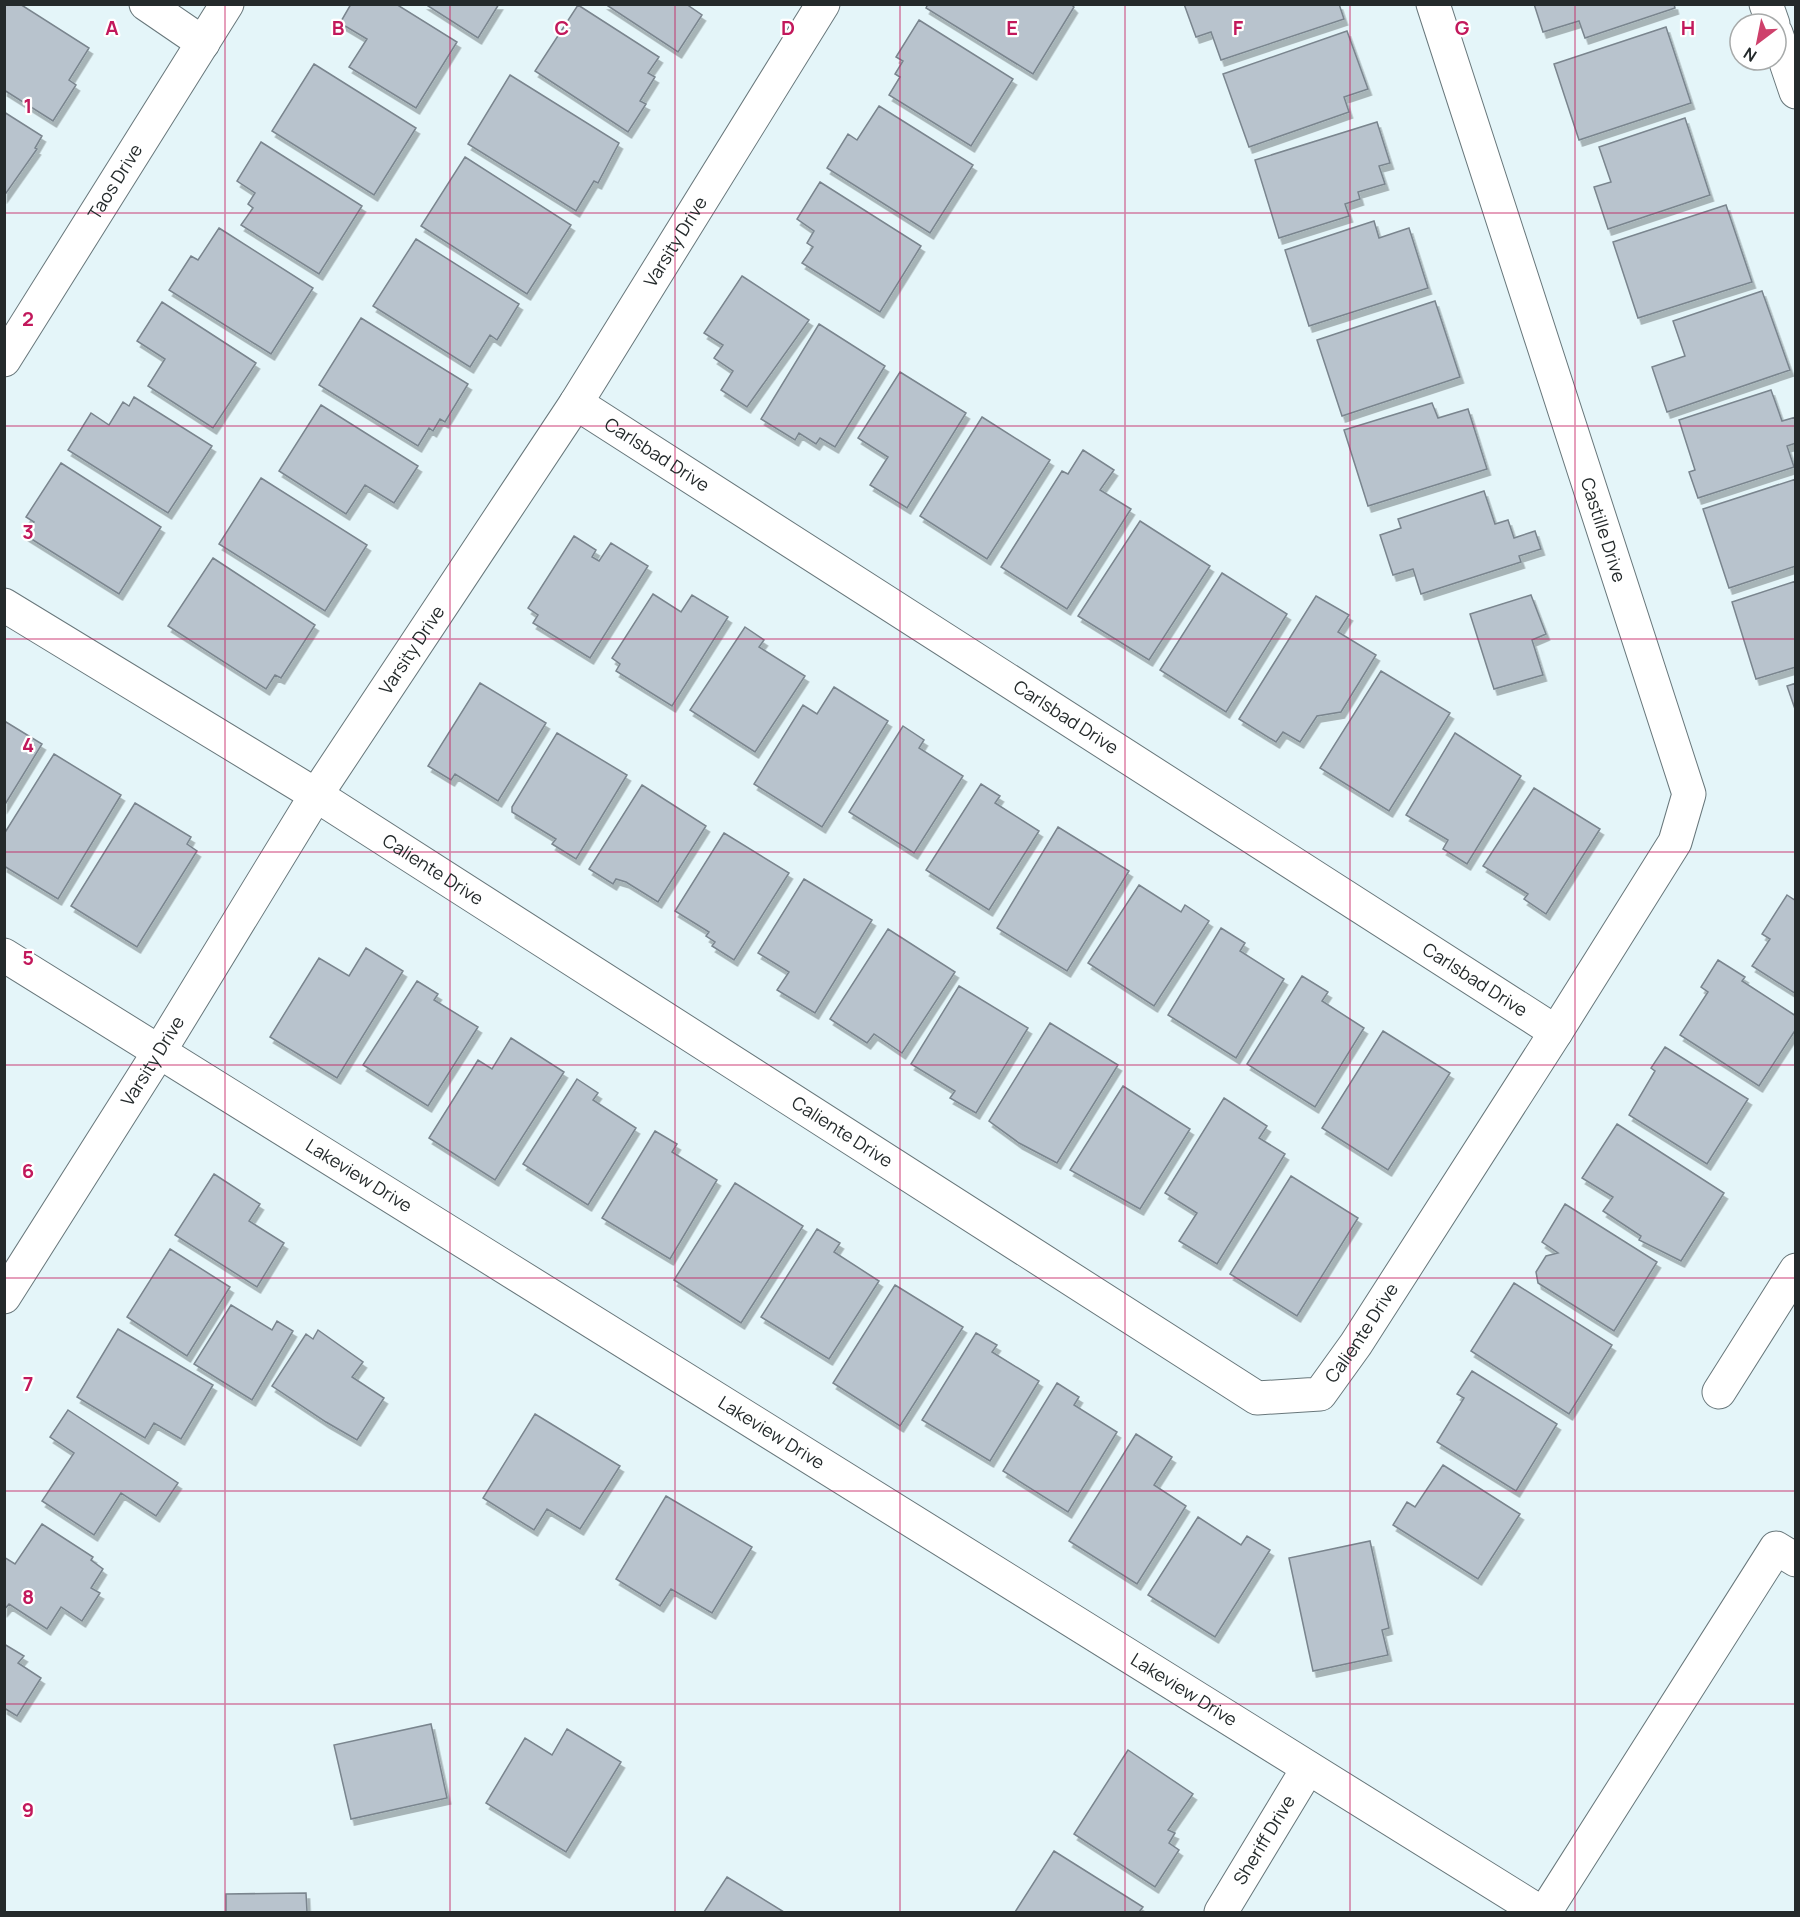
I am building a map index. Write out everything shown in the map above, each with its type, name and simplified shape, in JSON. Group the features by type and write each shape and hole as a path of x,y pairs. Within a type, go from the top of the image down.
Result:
{"street":[{"path":"146,4 203,43"},
{"name":"Taos Drive","path":"4,360 227,4"},
{"name":"Varsity Drive","path":"4,1297 159,1052 316,795 576,403 823,4"},
{"name":"Castille Drive","path":"1432,4 1689,794 1675,842 1557,1032"},
{"path":"1788,68 1796,92"},
{"name":"Carlsbad Drive","path":"576,403 1557,1032"},
{"name":"Caliente Drive","path":"4,605 316,795 1257,1398 1320,1394 1356,1344 1557,1032"},
{"name":"Lakeview Drive","path":"4,955 1540,1912"},
{"path":"1719,1392 1796,1270"},
{"path":"1545,1912 1776,1548 1796,1560"},
{"name":"Sheriff Drive","path":"1221,1912 1308,1767"}],"building":[{"path":"4,4 20,4 89,48 69,80 76,85 53,121 4,90"},
{"path":"351,4 396,4 457,42 416,108 349,67 367,39 340,23"},
{"path":"425,4 499,4 478,38"},
{"path":"605,4 686,4 702,15 678,52"},
{"path":"928,4 1071,4 1074,7 1033,74 926,8"},
{"path":"1184,4 1339,4 1344,19 1221,60 1211,32 1196,37"},
{"path":"1534,4 1674,4 1675,8 1585,38 1579,21 1543,32"},
{"path":"578,5 659,57 648,73 655,77 640,101 646,104 628,132 535,71"},
{"path":"919,20 1013,79 971,146 889,95 900,77 895,74 903,61 896,57"},
{"path":"1666,27 1691,103 1579,140 1554,64"},
{"path":"1347,31 1368,89 1344,97 1349,112 1249,147 1223,74"},
{"path":"314,64 416,128 374,195 272,131"},
{"path":"510,75 619,143 598,183 594,181 576,211 468,144"},
{"path":"879,106 973,165 930,233 827,168 848,134 857,140"},
{"path":"4,112 42,136 35,148 37,149 4,196"},
{"path":"1685,118 1710,195 1608,229 1594,187 1611,182 1599,147"},
{"path":"1377,122 1390,163 1379,166 1385,184 1358,192 1360,199 1345,204 1349,216 1279,238 1255,160"},
{"path":"261,142 362,206 319,274 241,225 253,208 248,204 255,193 237,181"},
{"path":"465,157 571,225 527,294 421,226"},
{"path":"820,182 921,246 880,312 802,263 813,247 807,243 814,231 797,219"},
{"path":"1726,205 1752,282 1638,318 1613,242"},
{"path":"1374,221 1379,238 1409,228 1428,288 1309,326 1285,250"},
{"path":"219,228 313,288 271,354 169,290 191,256 198,260"},
{"path":"416,239 519,304 497,340 490,335 470,367 373,306"},
{"path":"742,276 809,320 747,407 721,390 733,371 714,358 723,345 704,333"},
{"path":"1762,291 1790,370 1667,412 1652,367 1685,356 1673,321"},
{"path":"1435,301 1460,377 1342,416 1317,340"},
{"path":"162,302 256,363 213,428 148,386 165,359 137,341"},
{"path":"361,318 468,384 445,422 440,419 433,431 429,428 418,446 319,385"},
{"path":"819,324 885,366 835,447 820,438 816,444 799,433 795,440 761,419"},
{"path":"900,372 966,413 907,508 870,485 888,457 858,438"},
{"path":"1771,390 1782,421 1796,417 1796,443 1787,446 1794,467 1698,498 1689,472 1695,470 1679,420"},
{"path":"134,397 212,446 168,513 68,450 91,413 109,425 123,402 129,406"},
{"path":"1432,403 1438,418 1468,409 1487,469 1368,506 1344,430"},
{"path":"321,405 418,466 394,503 365,485 346,514 279,471"},
{"path":"982,417 1050,460 987,559 920,516"},
{"path":"1083,450 1114,470 1100,490 1131,509 1067,609 1001,567 1062,471 1068,474"},
{"path":"61,463 161,527 119,594 25,535 34,522 26,517"},
{"path":"261,478 367,545 325,611 219,544"},
{"path":"1796,479 1796,566 1729,588 1703,509"},
{"path":"1484,491 1495,524 1508,520 1514,538 1535,531 1541,549 1519,556 1521,562 1421,594 1413,569 1393,575 1380,535 1401,528 1398,519"},
{"path":"1140,521 1210,566 1149,660 1078,616"},
{"path":"574,536 596,550 592,557 599,561 611,543 648,566 590,658 533,623 538,615 528,608"},
{"path":"213,558 315,625 281,678 275,675 266,689 168,626"},
{"path":"1222,573 1287,614 1226,712 1160,670"},
{"path":"1796,581 1796,667 1756,679 1732,602"},
{"path":"653,594 681,612 692,595 728,617 672,706 616,671 620,664 612,658"},
{"path":"1531,595 1546,634 1532,640 1543,675 1494,689 1470,614"},
{"path":"1316,596 1349,615 1338,632 1376,655 1341,712 1317,716 1300,742 1283,732 1276,742 1239,719"},
{"path":"745,627 764,640 759,647 805,676 755,752 690,710"},
{"path":"1381,671 1450,713 1389,811 1320,768"},
{"path":"480,683 546,723 498,801 455,774 451,780 428,766"},
{"path":"1796,683 1796,712 1787,686"},
{"path":"834,687 888,721 822,827 754,784 803,705 817,714"},
{"path":"6,722 42,744 4,806 4,724"},
{"path":"903,726 924,740 919,748 963,776 914,853 849,812"},
{"path":"557,733 627,775 576,859 552,844 556,839 512,812 512,807"},
{"path":"1455,733 1521,776 1467,864 1443,849 1448,840 1406,815"},
{"path":"54,754 121,795 58,899 4,866 4,834"},
{"path":"981,784 1000,796 995,803 1039,831 989,910 926,870"},
{"path":"642,785 706,826 658,902 626,882 616,879 613,884 589,869"},
{"path":"1534,788 1600,829 1546,914 1524,899 1528,894 1483,866"},
{"path":"135,803 191,837 187,844 197,851 137,947 71,906"},
{"path":"1058,827 1129,871 1067,971 997,928"},
{"path":"724,833 789,873 734,960 712,946 715,942 706,936 709,932 675,911"},
{"path":"804,879 872,920 815,1013 777,990 789,972 758,953"},
{"path":"1139,885 1181,912 1185,905 1209,921 1154,1006 1088,963"},
{"path":"1787,895 1796,901 1796,994 1752,966 1770,939 1762,934"},
{"path":"1221,928 1245,943 1240,951 1284,979 1236,1058 1168,1015"},
{"path":"888,929 955,972 902,1053 874,1034 867,1043 830,1019"},
{"path":"366,948 403,971 337,1078 270,1037 319,958 349,976"},
{"path":"1718,960 1745,977 1742,981 1796,1016 1796,1029 1759,1086 1680,1035 1708,992 1701,987"},
{"path":"1302,976 1328,992 1322,1001 1364,1028 1315,1107 1247,1064"},
{"path":"417,981 438,994 434,1000 478,1027 428,1106 363,1065"},
{"path":"959,986 1028,1028 976,1113 950,1098 955,1091 911,1064"},
{"path":"1050,1023 1118,1065 1057,1163 1019,1143 989,1121"},
{"path":"1383,1031 1450,1073 1388,1170 1322,1128"},
{"path":"511,1038 564,1072 495,1180 429,1138 478,1060 492,1069"},
{"path":"1665,1047 1748,1099 1707,1164 1629,1115 1655,1071 1651,1068"},
{"path":"577,1079 598,1093 593,1100 636,1128 588,1205 523,1164"},
{"path":"1123,1086 1190,1129 1140,1209 1070,1170"},
{"path":"1224,1098 1267,1126 1259,1138 1285,1154 1217,1264 1179,1241 1197,1213 1165,1193"},
{"path":"1617,1124 1724,1193 1681,1261 1639,1240 1641,1236 1603,1211 1613,1197 1582,1178"},
{"path":"655,1131 677,1144 672,1152 717,1180 670,1259 602,1218"},
{"path":"214,1174 260,1204 249,1221 284,1243 257,1287 175,1235"},
{"path":"1291,1176 1358,1218 1297,1316 1230,1274"},
{"path":"735,1183 803,1226 741,1323 674,1280"},
{"path":"1565,1204 1657,1262 1614,1331 1538,1283 1536,1272 1546,1256 1558,1253 1542,1242"},
{"path":"817,1229 840,1243 834,1252 879,1281 829,1359 761,1317"},
{"path":"170,1249 230,1287 187,1356 127,1317"},
{"path":"1514,1283 1612,1345 1569,1414 1471,1351"},
{"path":"895,1285 963,1327 900,1426 833,1383"},
{"path":"231,1305 272,1330 277,1321 293,1331 252,1400 194,1364"},
{"path":"118,1329 213,1385 181,1439 154,1423 145,1438 77,1397"},
{"path":"318,1330 363,1362 352,1377 384,1398 357,1440 272,1386 306,1334 313,1339"},
{"path":"976,1333 997,1345 992,1352 1039,1381 990,1461 922,1420"},
{"path":"1472,1371 1557,1424 1516,1491 1437,1442 1464,1398 1457,1394"},
{"path":"1057,1383 1079,1397 1074,1405 1117,1432 1068,1512 1003,1471"},
{"path":"68,1410 178,1483 156,1516 121,1493 94,1535 42,1501 74,1453 50,1437"},
{"path":"535,1414 620,1466 580,1529 547,1509 534,1530 483,1498"},
{"path":"1136,1434 1172,1457 1154,1485 1186,1506 1137,1584 1069,1541"},
{"path":"1443,1465 1520,1514 1478,1579 1393,1525 1407,1502 1415,1507"},
{"path":"666,1496 752,1547 712,1613 671,1589 660,1606 616,1579"},
{"path":"1198,1517 1241,1545 1247,1536 1270,1550 1215,1637 1148,1595"},
{"path":"42,1524 93,1557 91,1560 103,1569 91,1588 100,1593 82,1621 61,1607 47,1629 9,1604 4,1610 4,1557 15,1564"},
{"path":"1370,1541 1389,1628 1382,1630 1388,1655 1313,1671 1289,1558"},
{"path":"4,1644 24,1656 18,1663 41,1678 17,1716 4,1708"},
{"path":"431,1724 447,1798 351,1819 334,1745"},
{"path":"567,1729 621,1762 566,1852 486,1803 525,1738 552,1755"},
{"path":"1128,1750 1193,1794 1168,1830 1175,1833 1169,1843 1179,1850 1155,1887 1074,1834"},
{"path":"1054,1851 1143,1907 1139,1912 1015,1912"},
{"path":"727,1877 784,1912 704,1912"},
{"path":"306,1893 307,1912 226,1912 226,1894"}]}
